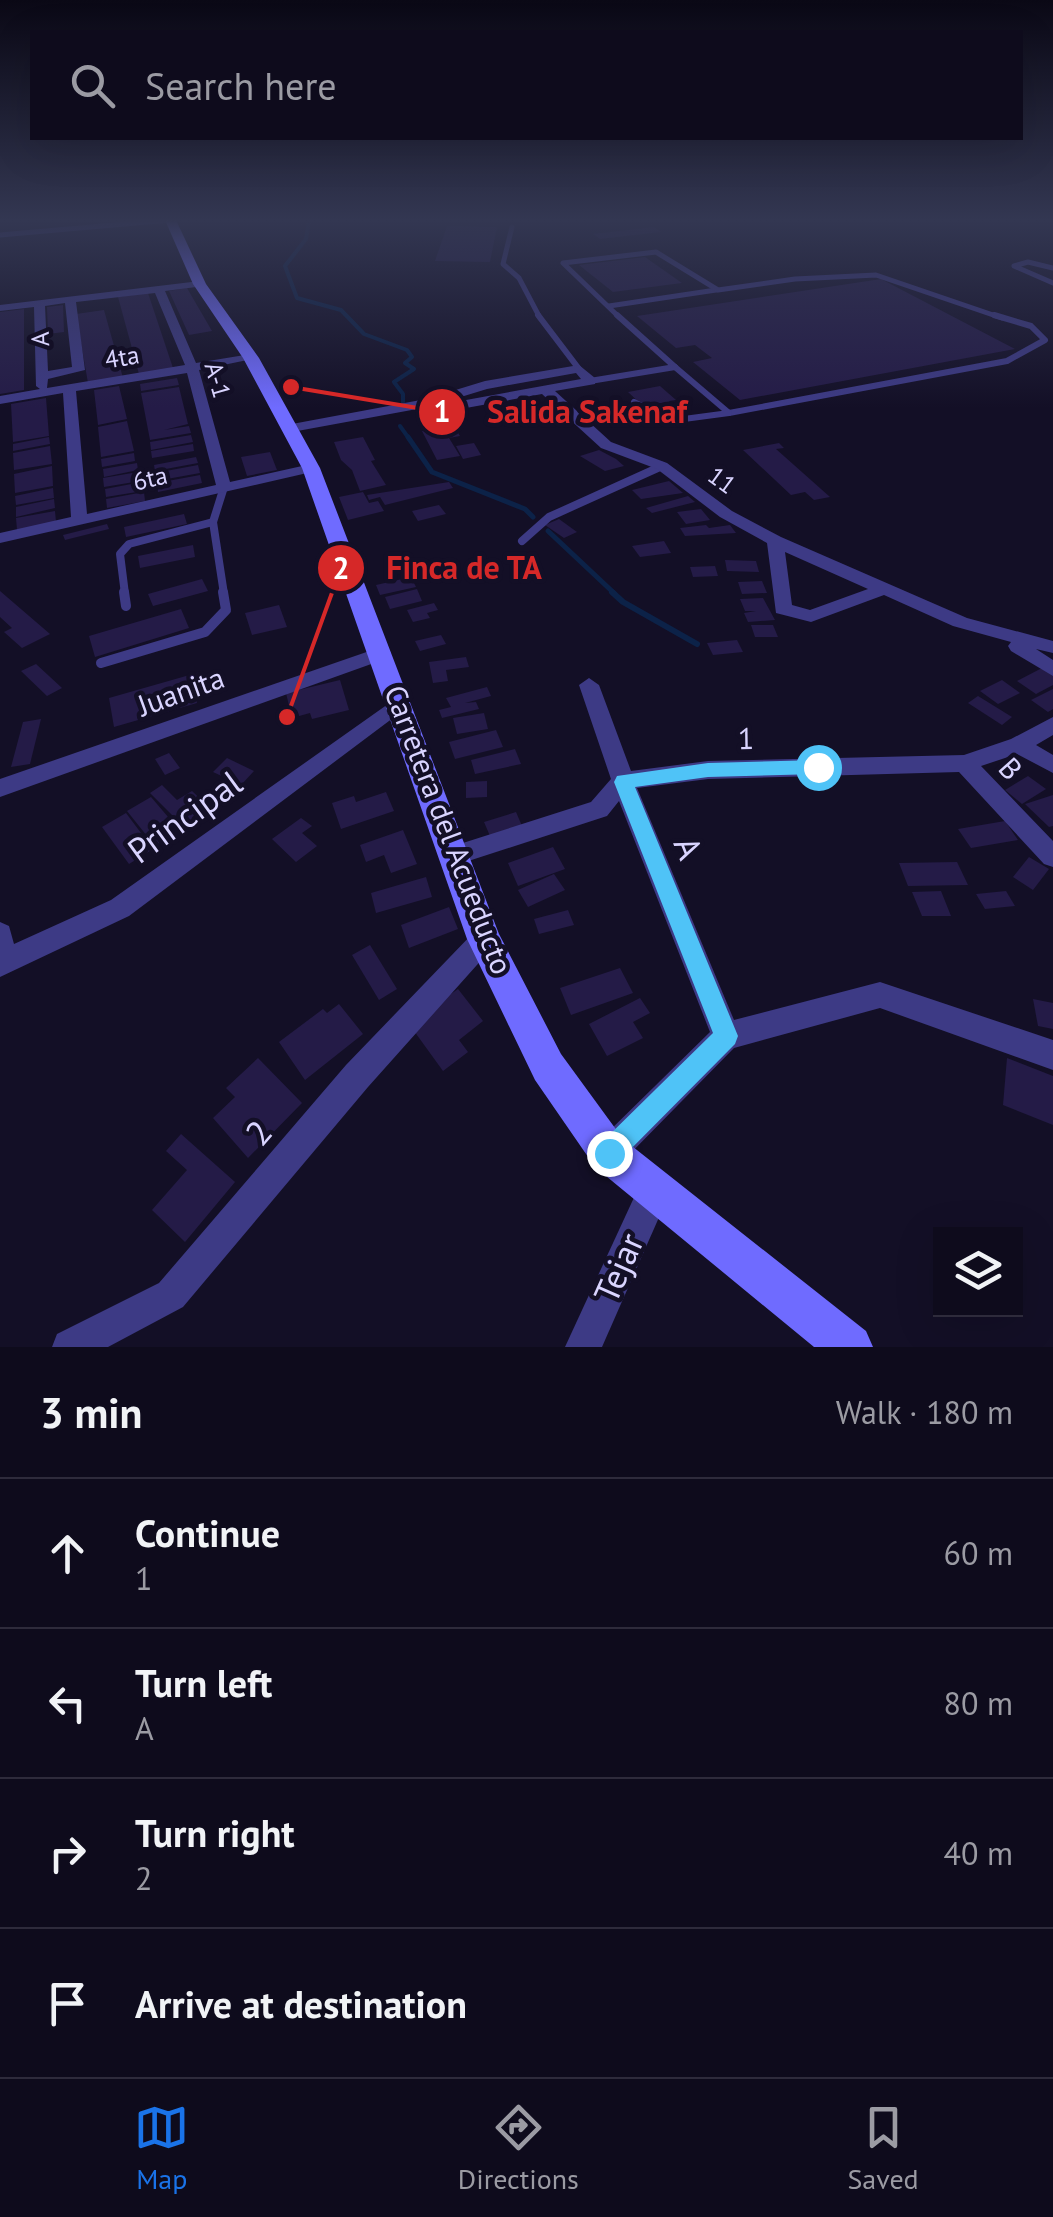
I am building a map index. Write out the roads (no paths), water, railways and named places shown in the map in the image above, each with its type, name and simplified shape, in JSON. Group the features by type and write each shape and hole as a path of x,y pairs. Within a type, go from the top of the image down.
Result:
{"street":[{"path":"0,308 200,284"},
{"name":"Carretera del Acueducto","path":"200,284 251,358 311,468 382,652 484,939 548,1067 609,1153 850,1347"},
{"name":"A-1","path":"159,289 192,368 224,488"},
{"name":"A","path":"42,376 79,370 70,300"},
{"name":"A","path":"39,304 42,393"},
{"name":"4ta","path":"0,400 251,358"},
{"path":"294,431 428,404 485,386 578,369 590,381"},
{"path":"294,431 590,381"},
{"path":"70,388 78,520"},
{"name":"11","path":"546,390 606,445 662,466 726,514 774,541 960,622 1053,647"},
{"name":"6ta","path":"0,538 311,468"},
{"path":"774,541 784,609 811,616 884,590"},
{"name":"11","path":"1004,636 1053,669"},
{"name":"Juanita","path":"0,788 382,652"},
{"name":"A","path":"590,685 624,782 726,1036"},
{"name":"Principal","path":"1,964 120,908 398,704"},
{"name":"1","path":"624,782 708,770 964,763 1019,746 1053,725"},
{"path":"1019,746 1053,765"},
{"name":"B","path":"964,763 1053,857"},
{"path":"453,856 599,809 624,782"},
{"path":"0,934 1,964"},
{"name":"2","path":"70,1347 170,1295 357,1076 484,939"},
{"path":"609,1153 726,1036 880,995 1053,1055"},
{"name":"Tejar","path":"583,1347 654,1190"}],"lane":[{"path":"521,283 532,307 578,369"},
{"path":"581,283 729,413"},
{"path":"706,283 718,290"},
{"path":"609,306 767,283"},
{"path":"634,402 660,422 671,424 1007,361 1045,340 1031,326 895,283"},
{"path":"590,381 675,366"},
{"path":"522,541 548,517 662,466"},
{"path":"101,663 206,632 226,610 213,522 224,488"},
{"path":"126,606 120,554 128,544 213,522"}],"waterway":[{"path":"291,283 297,298 341,310 364,334 407,350 412,357 405,363 414,369 394,382 403,394 403,403"},
{"path":"400,426 410,440"},
{"path":"408,437 432,472 525,509 533,517"},
{"path":"548,531 615,594"},
{"path":"612,592 697,644"}],"place":[{"name":"Salida Sakenaf","path":"291,387"},
{"name":"Finca de TA","path":"287,717"}]}
